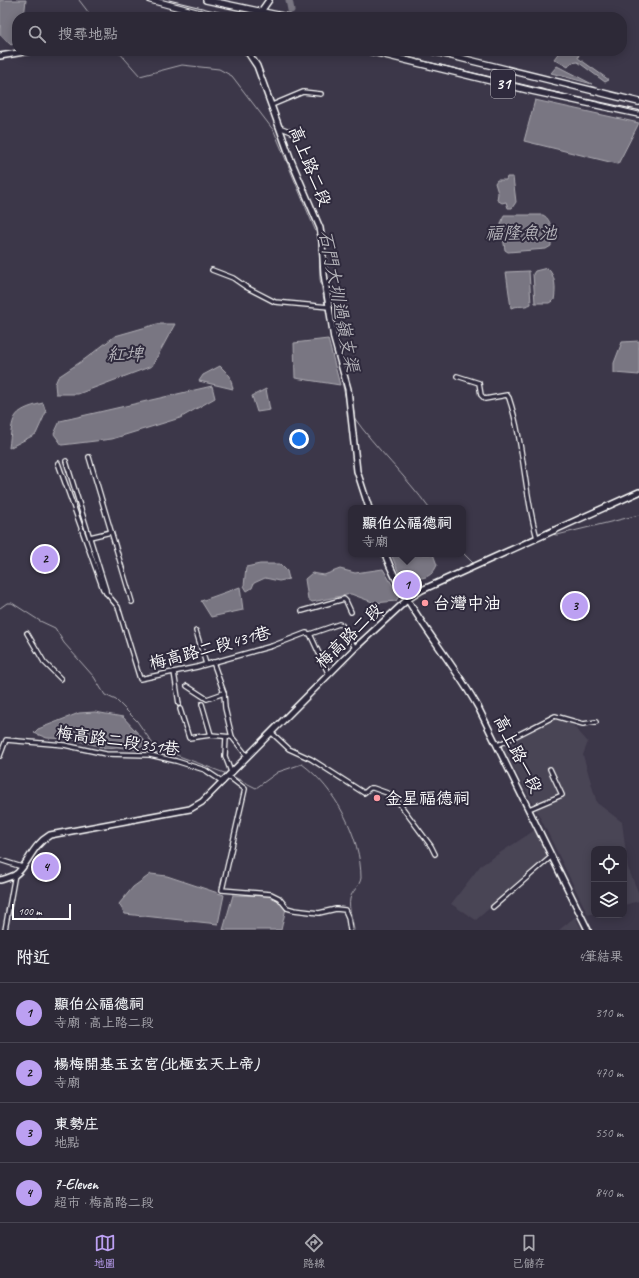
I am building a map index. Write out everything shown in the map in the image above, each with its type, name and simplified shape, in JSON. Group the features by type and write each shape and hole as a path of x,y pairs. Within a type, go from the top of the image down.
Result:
{"main road":[{"path":"151,0 196,12"},
{"path":"206,0 266,12"},
{"name":"31","path":"389,56 532,92 639,114"},
{"name":"31","path":"452,56 639,102"}],"street":[{"path":"262,11 269,0"},
{"path":"0,56 12,54"},
{"name":"高上路二段","path":"250,56 257,66 291,160 320,228 328,307 334,339 348,389 356,471 368,505"},
{"path":"272,105 303,92 321,94"},
{"path":"279,127 297,134"},
{"path":"212,270 233,278 246,287 275,302 328,307"},
{"path":"457,376 479,383 481,395 485,400 504,394 510,398 524,461 530,512 536,536"},
{"path":"89,457 132,602"},
{"name":"梅高路二段431巷","path":"66,461 106,593"},
{"name":"梅高路二段431巷","path":"58,463 106,593 118,607 138,678 143,680 206,664 272,646 306,633 310,634 339,624 342,625 355,648"},
{"name":"梅高路二段","path":"0,880 15,874 32,851 42,840 50,835 190,809 202,802 355,648 407,600 422,590 536,536 546,534 639,492"},
{"path":"90,537 111,532"},
{"path":"386,557 407,600"},
{"path":"302,611 344,600 346,601 351,612"},
{"name":"高上路一段","path":"407,600 465,683 530,809 588,930"},
{"path":"196,631 206,664"},
{"path":"27,633 44,662 60,679"},
{"path":"310,634 329,675"},
{"path":"213,662 224,694 225,708 232,737 247,756"},
{"path":"174,672 179,704"},
{"path":"187,686 207,699 224,694"},
{"path":"202,704 211,735"},
{"path":"180,709 189,738 211,735 232,737"},
{"path":"498,745 555,716 583,724 596,722"},
{"path":"272,733 289,749 311,759 364,793 370,788 373,788 390,794 396,799 427,840 434,854"},
{"path":"226,737 225,756 230,774 245,789 222,890 271,894 279,898 287,908 294,910 319,913 336,909 345,910 348,917 350,930"},
{"name":"梅高路二段351巷","path":"0,756 6,740 64,745 106,754 150,756 176,761 206,770 223,782"},
{"path":"530,809 562,795 550,769"},
{"path":"493,907 552,856"},
{"path":"0,860 22,866"},
{"path":"5,930 15,874"}],"shaded area":[{"path":"555,718 571,723 588,742 583,755 597,803 622,822 625,846 591,846 591,914 588,915 537,811 502,746"},
{"path":"535,830 549,857 476,920 451,904 480,866"},
{"path":"627,860 628,868 639,894 639,901 627,904"},
{"path":"575,917 582,930 559,930"}],"water":[{"path":"0,0 26,0 25,12 12,12 12,44 0,35"},
{"path":"556,56 579,56 578,58 609,80 605,82 578,62 571,63 568,67 554,59"},
{"path":"557,66 592,84 551,73"},
{"path":"535,100 639,123 618,164 524,141"},
{"path":"507,177 513,177 516,202 512,208 508,208 506,202 502,203 497,200 498,193 495,183 497,180 506,180"},
{"name":"福隆魚池","path":"504,215 543,215 549,221 551,246 546,249 508,252 505,250 501,224"},
{"path":"547,268 554,279 554,300 549,303 535,303 533,274 535,271"},
{"path":"529,271 531,304 511,308 506,272"},
{"name":"紅埤","path":"157,324 175,324 152,366 78,394 56,394 55,384 58,377 115,336"},
{"path":"328,339 340,385 295,378 294,343"},
{"path":"639,341 639,375 614,373 614,363 622,342"},
{"path":"220,366 230,376 233,389 199,381 203,375"},
{"name":"紅埤","path":"212,386 215,398 180,418 112,439 62,445 54,434 60,421"},
{"path":"266,389 270,410 257,412 252,396"},
{"path":"43,403 46,412 36,434 9,448 11,429 15,417 24,409"},
{"path":"392,557 434,557 437,565 427,577 401,578"},
{"path":"260,564 280,564 287,571 289,579 279,581 265,578 254,583 252,588 247,591 244,586 246,567"},
{"path":"340,569 355,573 383,569 399,596 396,601 375,603 351,594 312,602 308,599 305,579 312,573 324,575"},
{"path":"240,587 243,610 211,617 201,601"},
{"path":"95,712 123,717 144,740 148,751 117,747 106,748 71,739 47,738 34,733 38,729 79,713"},
{"path":"151,874 167,876 224,895 218,924 125,914 119,904 133,887"},
{"path":"233,895 277,896 286,908 281,930 223,930"}],"waterway":[{"name":"石門大圳過嶺支渠","path":"79,0 88,12"},
{"path":"289,0 291,10"},
{"name":"石門大圳過嶺支渠","path":"122,56 140,76 182,65 219,69 232,76 274,131 316,232 319,240 320,279 325,305"},
{"name":"石門大圳過嶺支渠","path":"326,309 348,409"},
{"name":"石門大圳過嶺支渠","path":"353,416 371,440 427,505"},
{"name":"石門大圳過嶺支渠","path":"550,534 557,535 639,515"},
{"name":"石門大圳過嶺支渠","path":"502,551 535,535"},
{"name":"石門大圳過嶺支渠","path":"466,556 474,564"},
{"path":"0,608 7,603 12,603 40,621 55,628 64,643 94,677 105,695 116,700 137,721 155,747 227,774"},
{"path":"232,776 256,788 278,772 302,764 325,786 344,815 351,830 360,862 361,878 351,896 350,903 354,930"}],"railway":[{"path":"169,0 218,12"},
{"path":"402,56 639,112"}],"place":[{"name":"楊梅開基玉玄宮(北極玄天上帝)","path":"45,559"},
{"name":"顯伯公福德祠","path":"407,585"},
{"name":"台灣中油","path":"425,603"},
{"name":"東勢庄","path":"575,606"},
{"name":"金星福德祠","path":"377,798"},
{"name":"7-Eleven","path":"46,867"}]}
